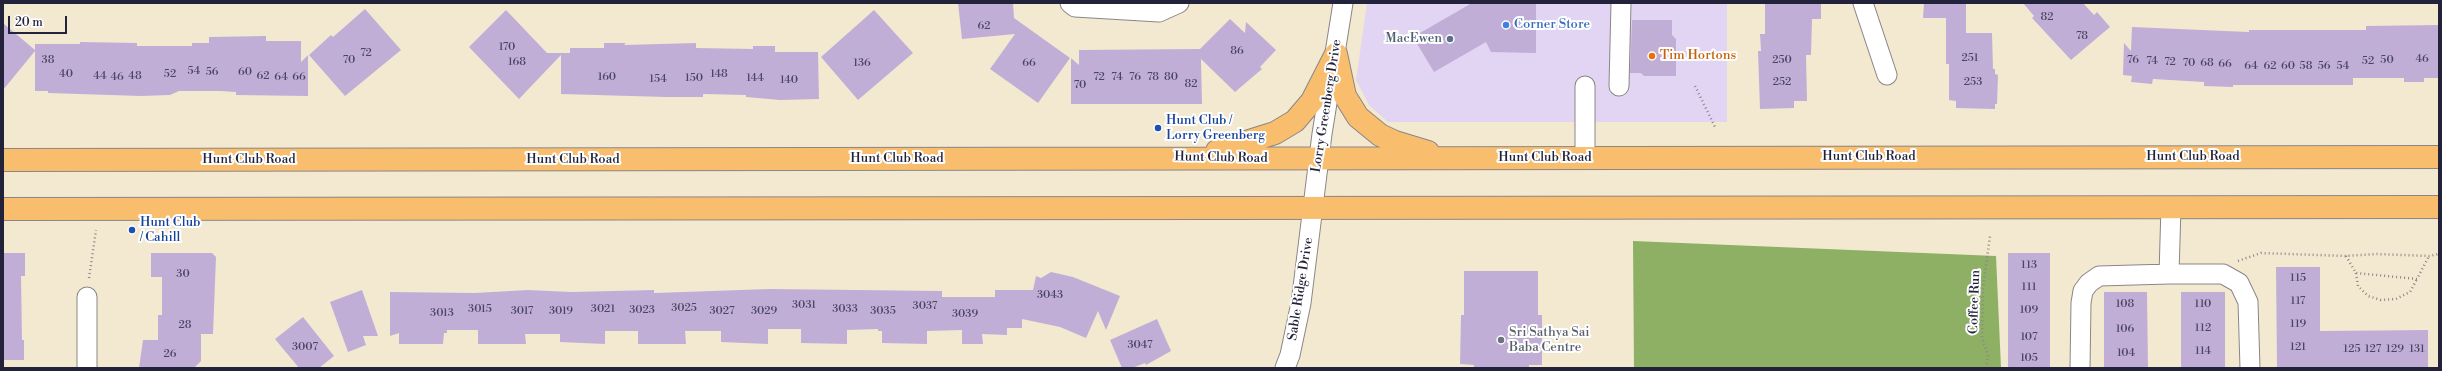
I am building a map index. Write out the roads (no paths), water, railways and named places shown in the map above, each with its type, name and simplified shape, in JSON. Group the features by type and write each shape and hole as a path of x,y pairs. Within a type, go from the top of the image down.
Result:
{"main road":[{"path":"1191,157 1243,144 1287,128 1304,112 1312,100 1336,54"},
{"path":"1336,54 1345,96 1351,108 1367,125 1395,142 1450,158"},
{"name":"Hunt Club Road","path":"3,160 1191,157 1319,159 2439,157"},
{"path":"3,209 2439,207"}],"street":[{"path":"1070,3 1075,7 1159,12 1179,3"},
{"name":"Lorry Greenberg Drive","path":"1312,208 1343,3"},
{"path":"1619,86 1621,3"},
{"path":"1863,3 1887,75"},
{"path":"1585,86 1585,158"},
{"path":"2169,274 2171,207"},
{"name":"Sable Ridge Drive","path":"1285,368 1290,355 1301,303 1312,208"},
{"path":"2080,368 2081,303 2083,292 2089,283 2099,276 2223,274 2239,283 2248,302 2250,368"},
{"path":"87,297 87,368"}],"place":[{"name":"Corner Store","path":"1506,25"},
{"name":"MacEwen","path":"1450,39"},
{"name":"Tim Hortons","path":"1652,56"},
{"name":"Hunt Club / Lorry Greenberg","path":"1158,128"},
{"name":"Hunt Club / Cahill","path":"132,230"},
{"name":"Sri Sathya Sai Baba Centre","path":"1501,340"}]}
